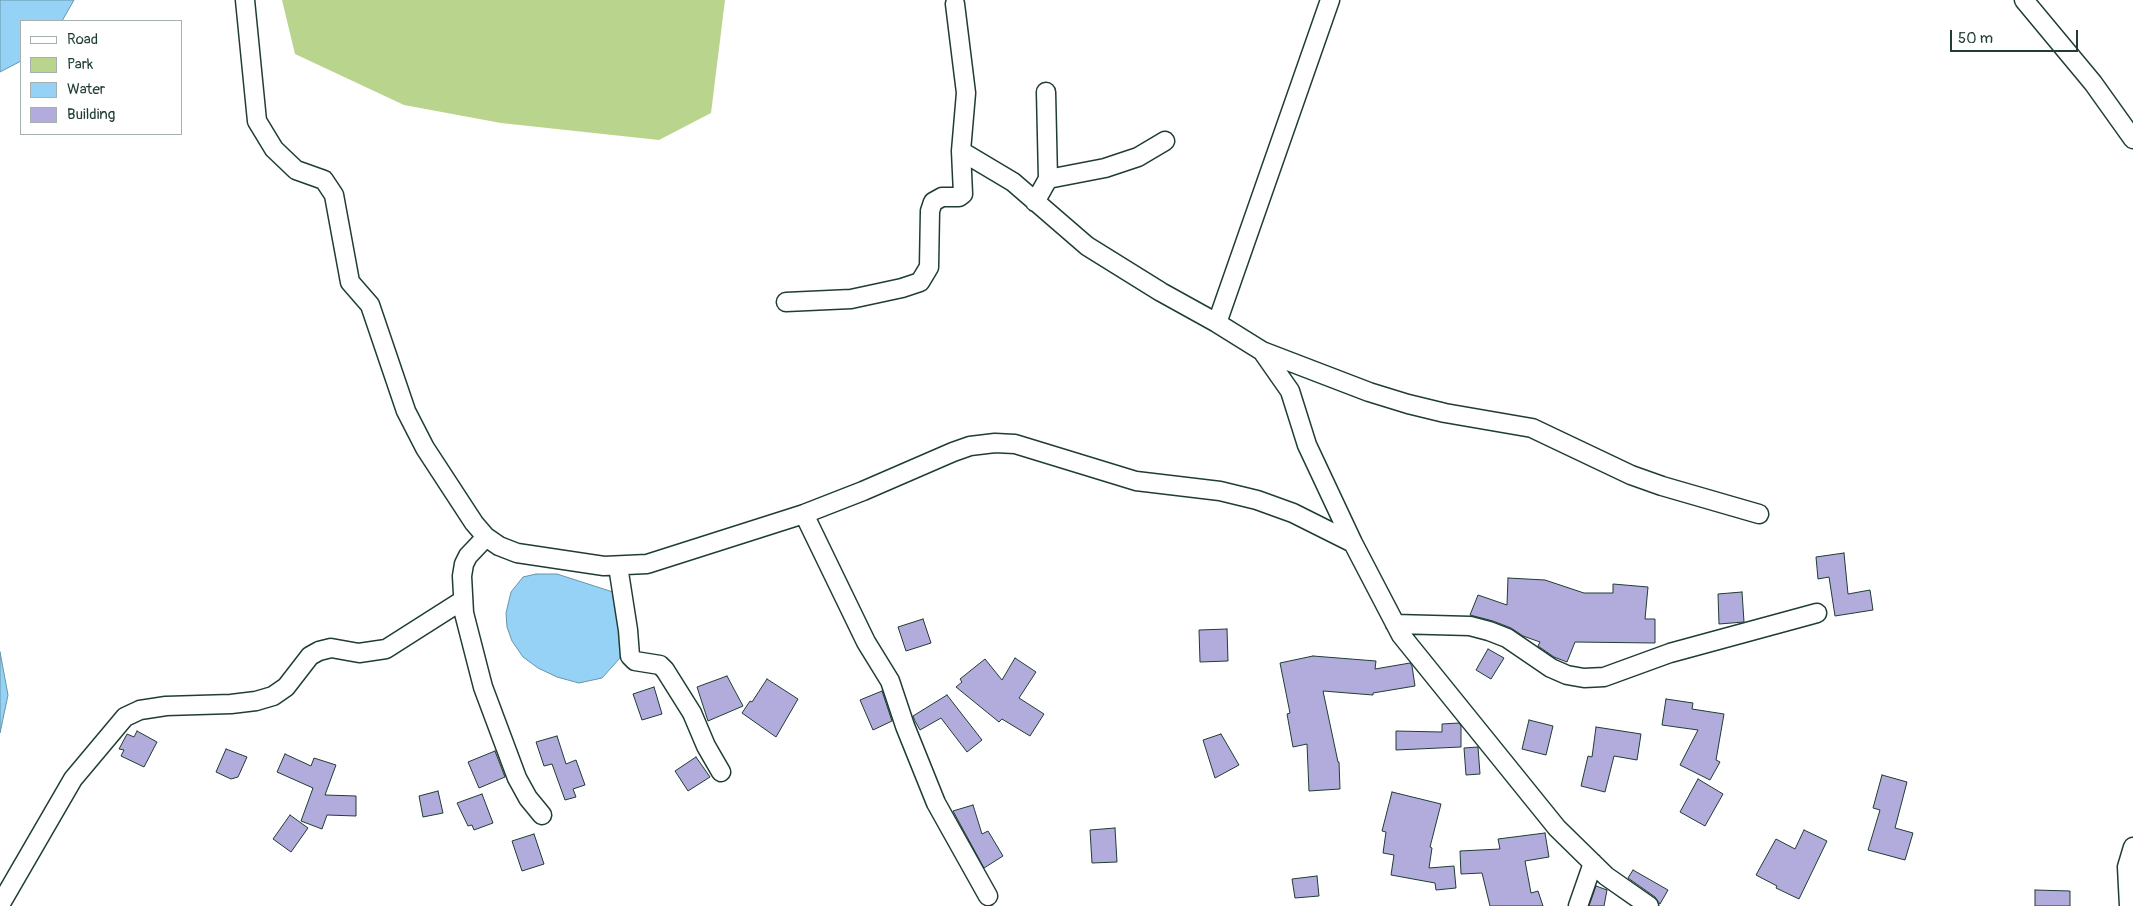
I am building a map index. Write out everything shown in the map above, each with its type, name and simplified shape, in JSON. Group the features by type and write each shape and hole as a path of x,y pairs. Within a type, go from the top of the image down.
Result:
{"street":[{"path":"245,0 257,120 274,149 296,170 324,180 334,195 350,282 370,305 406,411 425,448 474,523 486,537 499,546 517,552 618,566 647,564 675,557 804,514 970,446 995,443 1015,444 1136,481 1220,491 1257,500 1293,513 1353,543"},
{"path":"1217,322 1330,0"},
{"path":"2024,0 2093,83 2133,139"},
{"path":"786,302 851,299 920,282 929,267 930,211 933,202 942,197 959,197 963,194 961,151 966,93 955,4"},
{"path":"1035,202 1048,179 1046,92"},
{"path":"1048,179 1105,168 1138,157 1164,141"},
{"path":"961,151 1013,182 1087,246 1161,292 1217,322 1262,351 1369,392 1408,404 1445,413 1532,428 1631,475 1759,514"},
{"path":"1262,351 1290,391 1307,445 1353,543 1401,635 1557,828 1606,876 1649,906"},
{"path":"804,514 866,642 890,681 905,726 936,803 988,896"},
{"path":"486,537 468,556 464,564 462,576 463,600 472,649 483,688 517,778 528,798 542,815"},
{"path":"618,566 630,656 635,661 660,665 665,670 692,713 706,746 721,772"},
{"path":"0,905 73,779 125,717 140,710 166,706 231,704 256,701 274,696 286,687 310,656 318,651 332,648 359,652 386,648 463,600"},
{"path":"1396,624 1470,626 1489,631 1507,638 1551,668 1567,675 1584,678 1604,677 1670,653 1817,613"},
{"path":"2129,906 2127,867 2133,847"},
{"path":"1578,906 1593,863"}],"green space":[{"path":"282,0 725,0 711,113 659,140 501,123 404,105 295,54"}],"water":[{"path":"0,0 74,0 63,20 20,20 20,62 0,72"},
{"path":"536,574 557,574 613,592 624,632 620,658 602,678 579,683 557,677 538,668 523,657 512,641 507,627 506,613 511,592 523,577"},
{"path":"0,652 8,695 0,733"}],"building":[{"path":"1844,553 1848,594 1870,590 1873,610 1835,616 1829,577 1818,579 1816,557"},
{"path":"1508,578 1545,580 1584,593 1613,593 1613,584 1648,587 1645,619 1655,619 1655,643 1575,642 1567,662 1554,657 1538,646 1540,642 1493,621 1470,615 1478,595 1507,605"},
{"path":"1742,592 1744,622 1719,624 1718,594"},
{"path":"923,619 931,643 906,651 898,627"},
{"path":"1227,629 1228,661 1200,662 1199,630"},
{"path":"1488,649 1504,658 1491,679 1476,670"},
{"path":"1313,656 1376,661 1375,669 1410,663 1412,666 1415,686 1373,693 1373,695 1323,691 1339,762 1340,789 1309,791 1307,744 1293,747 1287,714 1290,713 1280,663"},
{"path":"1015,658 1036,672 1019,698 1044,714 1030,736 1002,719 999,722 956,687 962,682 960,679 985,659 1002,680"},
{"path":"727,676 743,706 708,721 697,687"},
{"path":"767,679 798,699 776,737 742,713 750,701 752,702"},
{"path":"654,687 662,714 642,720 633,694"},
{"path":"882,691 892,721 873,730 860,700"},
{"path":"947,695 982,740 967,752 941,718 920,730 913,716"},
{"path":"1666,699 1693,703 1692,709 1724,714 1716,760 1720,762 1710,780 1680,765 1698,730 1662,725"},
{"path":"1529,720 1553,726 1546,755 1522,749"},
{"path":"1459,723 1461,726 1461,747 1396,750 1396,731 1442,732 1442,724"},
{"path":"1596,727 1641,734 1637,760 1614,756 1605,792 1581,786 1588,756 1592,757"},
{"path":"137,731 157,742 144,767 121,756 124,750 119,749 127,734 134,737"},
{"path":"1221,734 1239,765 1215,778 1203,740"},
{"path":"557,736 566,764 576,760 585,785 573,789 576,797 565,800 552,764 544,766 536,742"},
{"path":"1478,747 1480,774 1466,775 1464,748"},
{"path":"226,749 247,757 238,777 231,779 216,772"},
{"path":"495,751 505,777 479,788 468,762"},
{"path":"285,754 311,766 314,758 336,765 325,795 356,796 356,816 327,815 322,829 301,821 313,788 277,772"},
{"path":"696,757 710,777 688,791 675,771"},
{"path":"1882,775 1907,782 1895,828 1913,833 1905,860 1868,850 1880,810 1873,808"},
{"path":"1698,779 1723,794 1705,826 1680,812"},
{"path":"438,791 443,813 423,817 419,796"},
{"path":"1392,792 1441,804 1430,847 1432,848 1429,868 1454,866 1456,888 1436,890 1435,883 1391,875 1394,855 1383,853 1386,832 1382,831"},
{"path":"482,794 493,823 474,830 472,825 468,826 457,803"},
{"path":"973,805 982,834 988,831 1003,856 984,868 953,811"},
{"path":"290,815 308,828 291,852 273,839"},
{"path":"1115,828 1117,862 1092,863 1090,830"},
{"path":"1804,830 1827,841 1799,899 1776,888 1777,886 1756,875 1776,839 1795,849"},
{"path":"1545,833 1549,857 1525,861 1531,893 1538,891 1543,906 1490,906 1482,873 1461,874 1460,851 1500,849 1498,839"},
{"path":"534,834 544,864 522,871 512,841"},
{"path":"1633,870 1668,890 1660,904 1655,897 1628,878"},
{"path":"1317,876 1319,896 1295,898 1292,879"},
{"path":"1596,886 1607,890 1604,906 1589,906"},
{"path":"2035,890 2070,891 2070,906 2035,906"}]}
